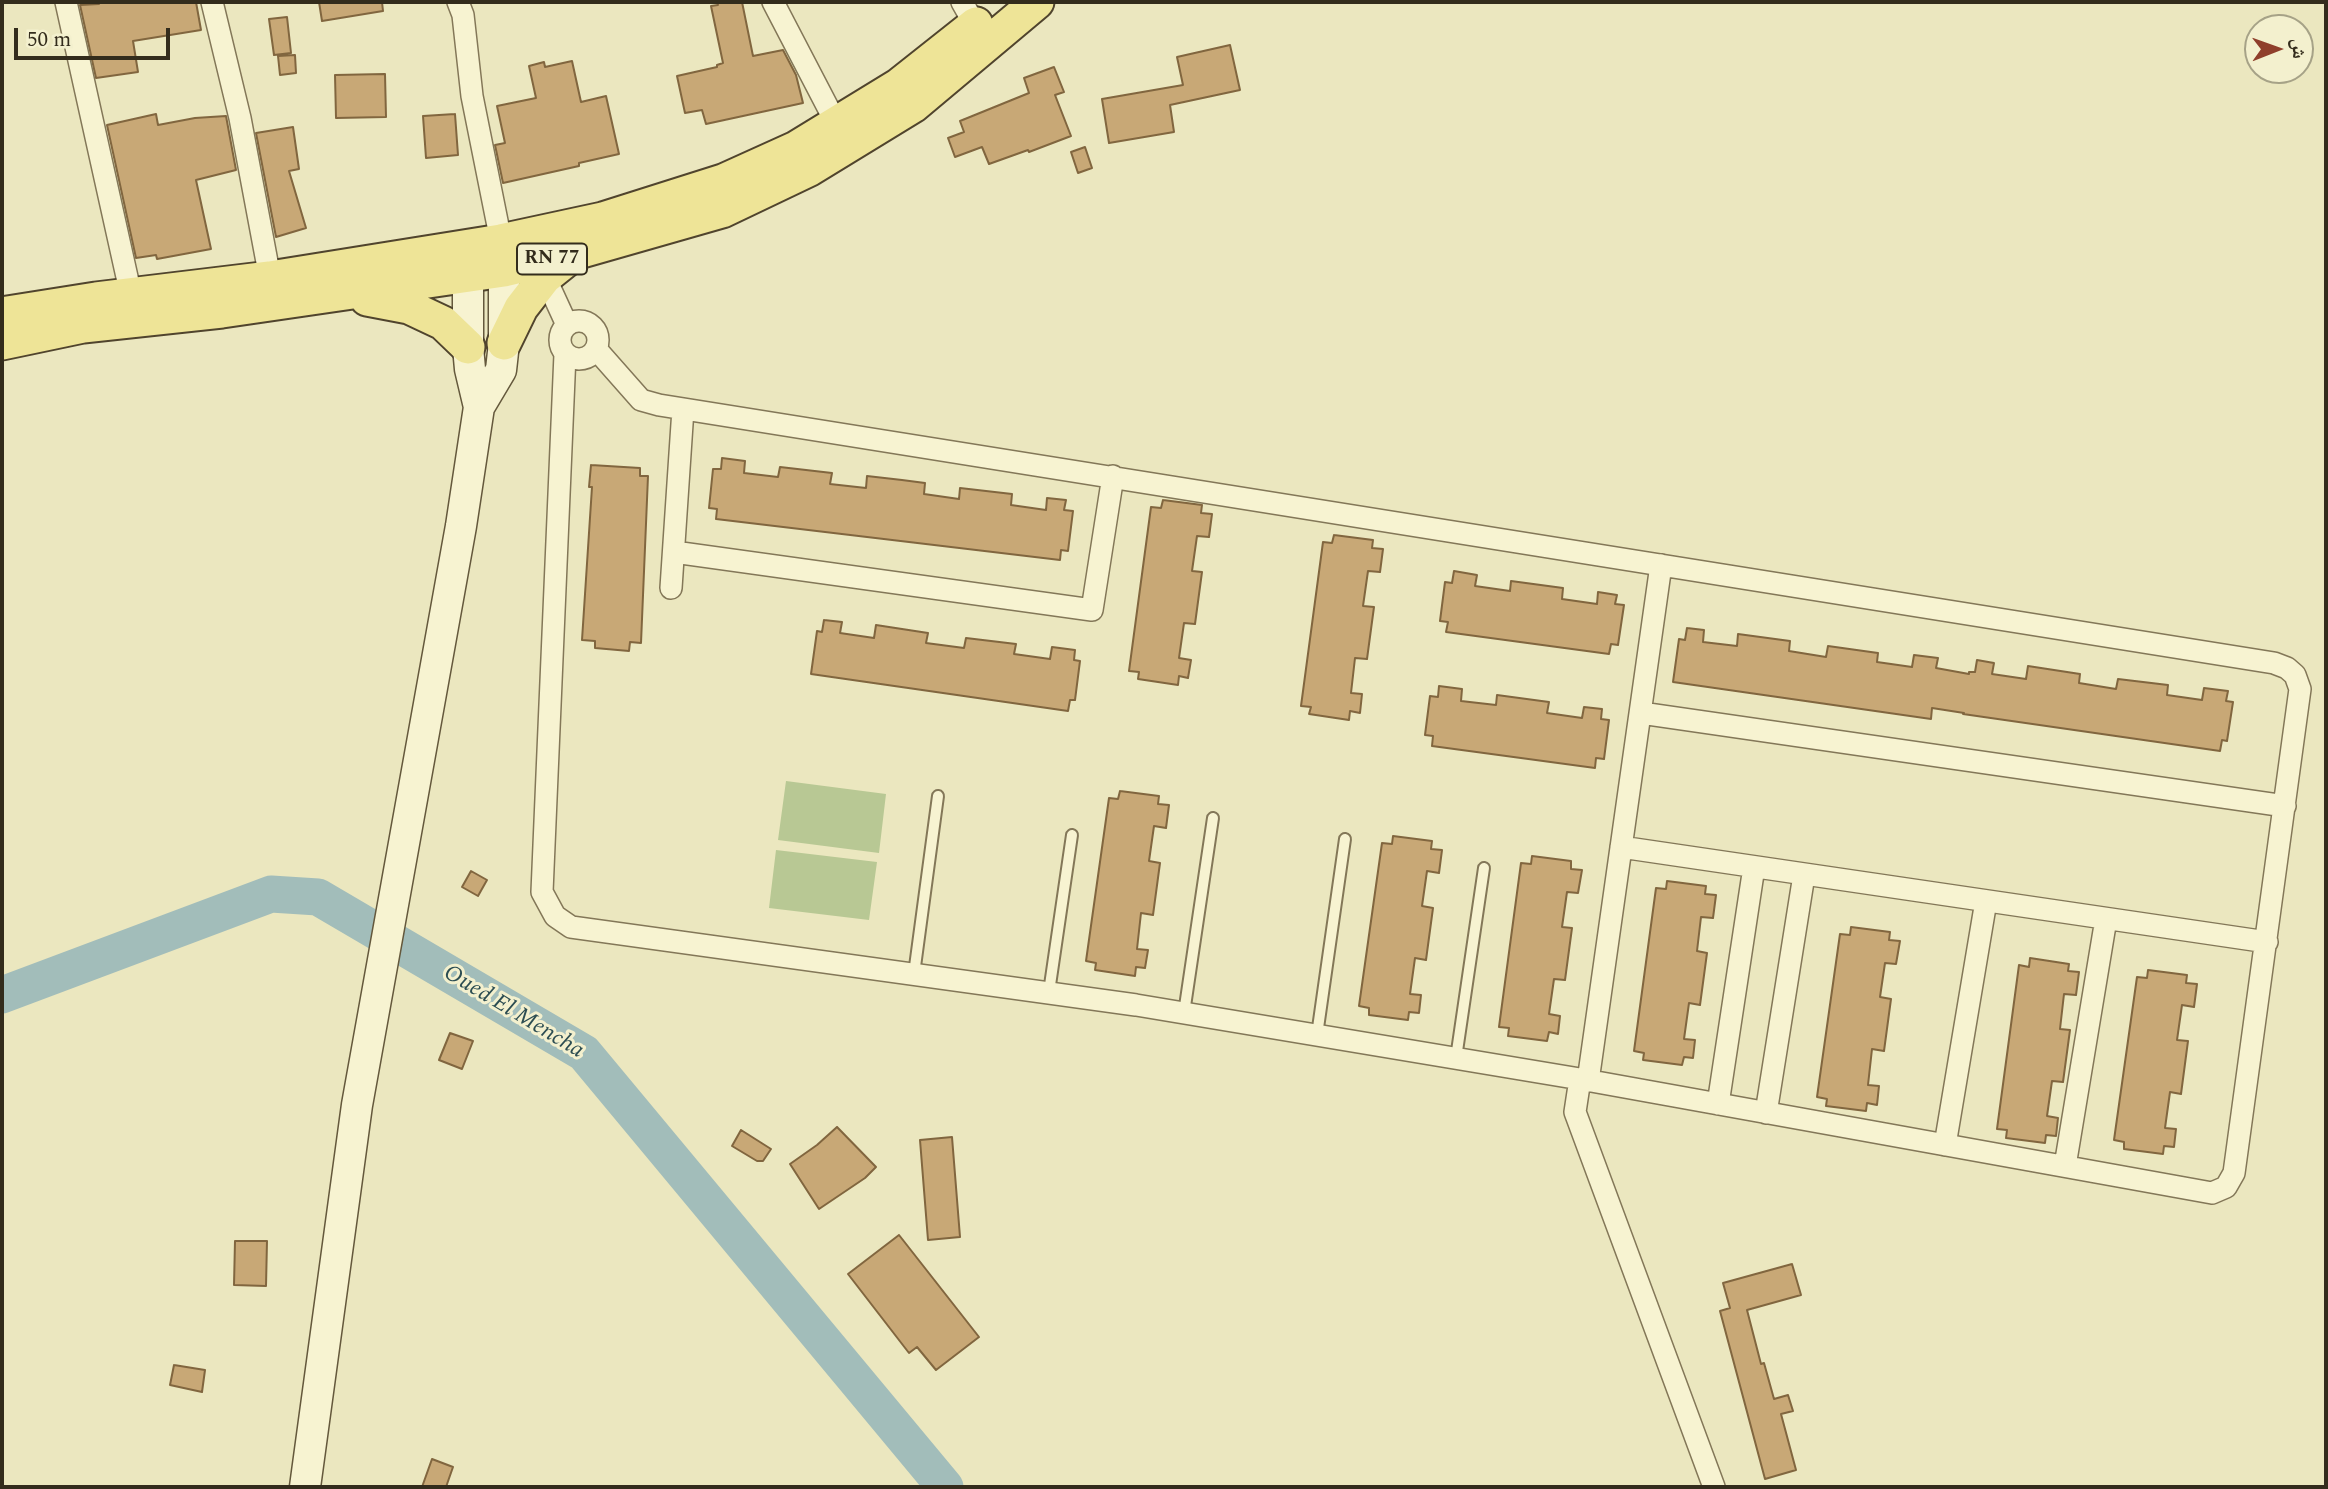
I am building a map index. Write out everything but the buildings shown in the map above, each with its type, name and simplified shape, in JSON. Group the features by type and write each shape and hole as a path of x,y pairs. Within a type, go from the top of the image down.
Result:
{"main road":[{"name":"RN 77","path":"502,256 603,219 723,181 796,148 899,85 969,13 1002,2"},
{"name":"RN 77","path":"2,314 270,278 502,256 575,253 722,211 810,169 913,106 1037,2"},
{"path":"504,342 521,308 545,277 575,253"},
{"path":"479,407 501,370 504,342 502,256"},
{"name":"RN 77","path":"2,343 83,326 222,311 341,294 469,261"},
{"path":"305,1487 357,1105 461,526 479,407 468,347 469,261"},
{"path":"341,294 409,307 443,323 468,347"}],"street":[{"path":"66,2 131,295"},
{"path":"212,2 240,118 270,278"},
{"path":"458,2 463,15 472,96 502,256"},
{"path":"773,2 836,123"},
{"path":"545,277 568,325"},
{"path":"565,354 582,359 592,354 596,349 598,337 592,326 580,321 568,325 563,330 560,342 565,354 542,892 555,916 571,927 1184,1013 1584,1080 2212,1193 2226,1187 2234,1173 2300,689 2295,675 2287,668 2274,663 683,409 641,400 596,349"},
{"path":"671,588 683,409"},
{"path":"674,552 1092,610 1113,476"},
{"path":"1661,565 1621,847 1584,1080 1575,1112 1714,1487"},
{"path":"1641,713 2285,806"},
{"path":"1621,847 2267,943"},
{"path":"1718,1104 1754,867"},
{"path":"1766,1113 1804,874"},
{"path":"1945,1145 1986,901"},
{"path":"2065,1166 2106,919"}],"lane":[{"path":"914,974 938,796"},
{"path":"1184,1013 1213,818"},
{"path":"1049,992 1072,835"},
{"path":"1317,1035 1345,839"},
{"path":"1456,1058 1484,868"}],"green space":[{"path":"786,781 886,794 879,853 778,840"},
{"path":"776,850 877,862 869,920 769,908"}],"waterway":[{"name":"Oued El Mencha","path":"2,995 271,894 318,897 584,1053 945,1487"}]}
